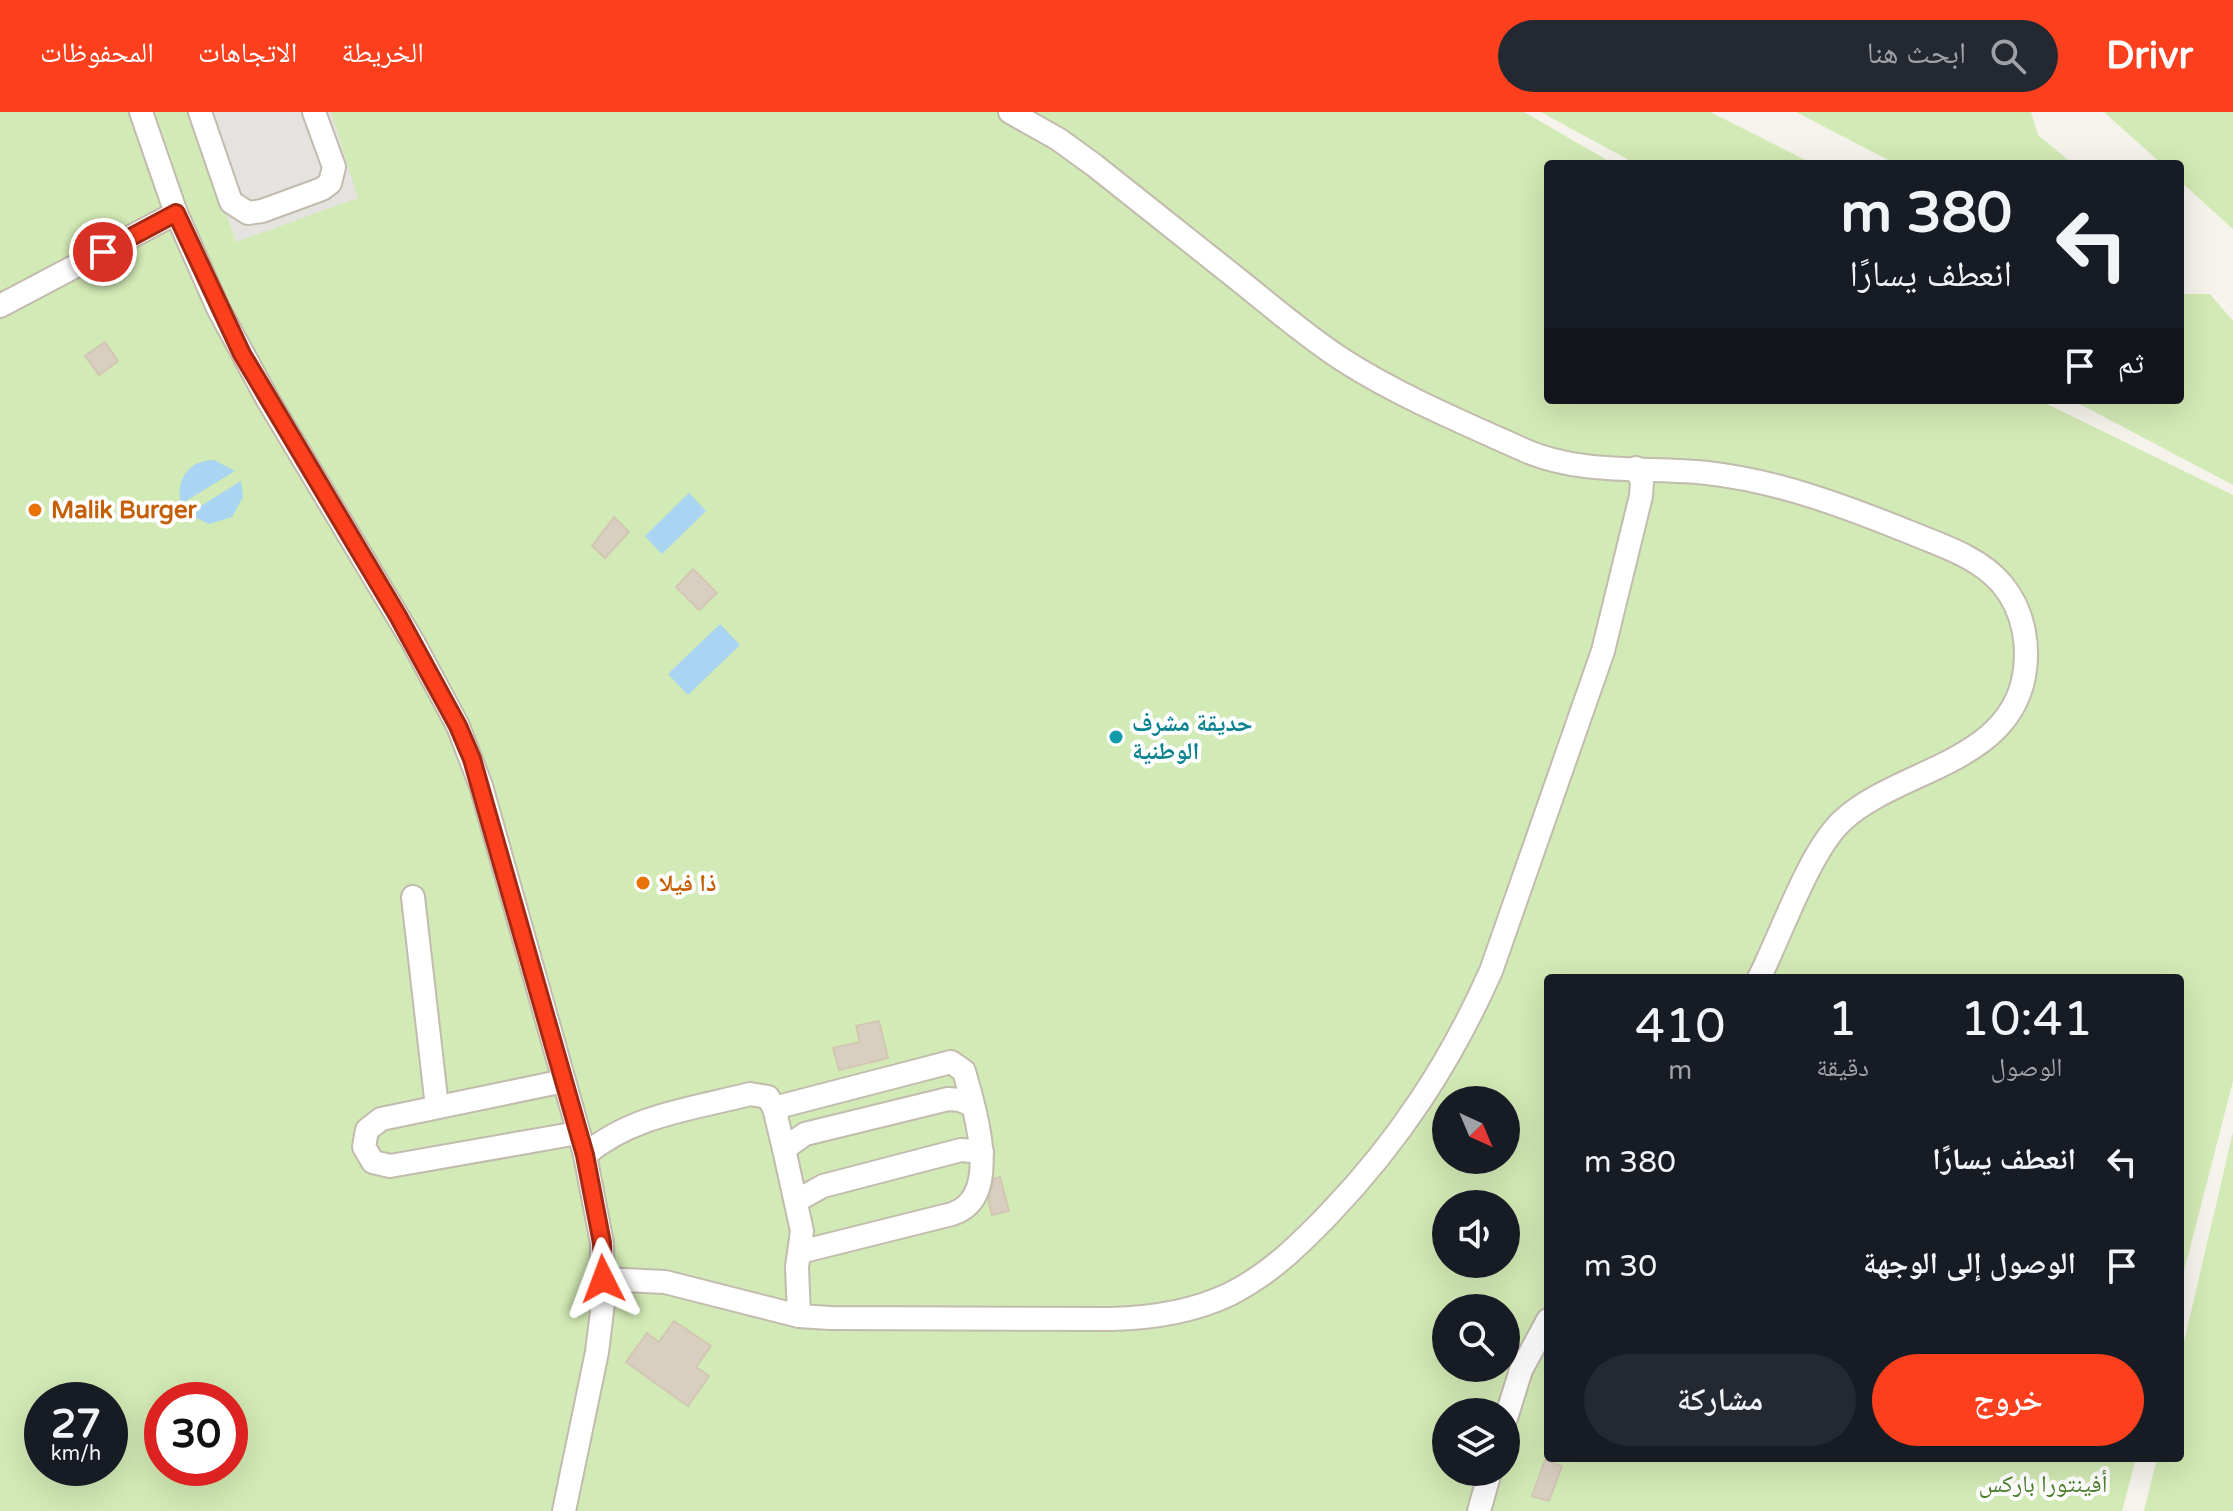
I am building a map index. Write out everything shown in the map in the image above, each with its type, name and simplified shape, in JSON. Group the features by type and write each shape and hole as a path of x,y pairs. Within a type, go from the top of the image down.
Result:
{"street":[{"path":"200,112 231,202 241,211 255,213 322,189 333,178 334,167 314,112"},
{"path":"1010,112 1058,139 1094,165 1311,338 1357,369 1539,456 1573,464 1709,474 1789,489 1866,514 1957,552 1981,565 2002,584 2017,607 2025,633 2026,661 2021,688 2009,713 1990,734 1969,750 1869,802 1842,821 1817,854 1761,974"},
{"path":"146,114 176,213 242,354 398,616 465,742 481,786 585,1155 602,1243 603,1279 597,1352 564,1511"},
{"path":"0,306 176,213"},
{"path":"603,1279 681,1285 799,1316 864,1320 1141,1318 1199,1306 1227,1295 1278,1264 1300,1245 1372,1168 1419,1107 1446,1063 1491,971 1613,619 1641,496 1642,482 1636,468"},
{"path":"413,897 437,1107"},
{"path":"774,1108 951,1062 964,1071 982,1152 981,1176 975,1196 959,1212 800,1252"},
{"path":"564,1081 373,1123 364,1138 367,1155 381,1166 390,1166 578,1133"},
{"path":"585,1155 609,1135 644,1119 757,1093 768,1097 774,1108 802,1231 799,1316"},
{"path":"784,1149 805,1134 948,1099 972,1105"},
{"path":"796,1201 823,1186 961,1150 982,1152"},
{"path":"1512,1398 1521,1370 1544,1327"},
{"path":"1479,1511 1486,1486"}],"green space":[{"name":"حديقة مشرف الوطنية","path":"0,112 1524,112 1607,160 1544,160 1544,404 2047,404 2233,495 2233,1081 2184,1271 2184,974 1544,974 1544,1462 2135,1462 2122,1511 0,1511"},
{"path":"1541,112 1710,112 1805,160 1629,160"},
{"path":"1796,112 2031,112 2038,135 2068,160 1888,160"},
{"path":"2104,112 2233,112 2233,229 2184,185 2184,160 2158,160"},
{"path":"2184,294 2210,294 2233,321 2233,485 2080,404 2184,404"},
{"path":"2233,1132 2233,1511 2144,1511 2156,1462 2184,1462 2184,1342"}],"shaded area":[{"path":"191,112 331,112 358,198 236,242"}],"water":[{"path":"214,460 235,471 181,504 180,487 186,473 197,464"},
{"path":"241,481 243,497 232,517 209,524 188,514"},
{"path":"689,493 706,511 662,554 645,536"},
{"path":"720,624 740,645 688,695 668,674"}],"building":[{"path":"105,342 118,361 99,375 85,356"},
{"path":"614,517 629,532 605,558 592,546"},
{"path":"693,569 717,593 699,610 676,587"},
{"path":"879,1021 888,1058 839,1070 833,1048 860,1042 856,1026"},
{"path":"1000,1177 1009,1211 992,1215 988,1199 994,1179"},
{"path":"674,1321 711,1346 696,1367 709,1376 688,1406 626,1362 647,1333 659,1342"},
{"path":"1544,1462 1562,1466 1549,1501 1532,1496"}],"place":[{"name":"Malik Burger","path":"35,510"},
{"name":"حديقة مشرف الوطنية","path":"1116,737"},
{"name":"ذا فيلا","path":"643,883"}],"route":[{"path":"103,252 176,213 242,354 398,616 458,726 481,786 585,1155 602,1243 603,1279"}],"park label":[{"name":"أفينتورا باركس","path":"2043,1484"}]}
